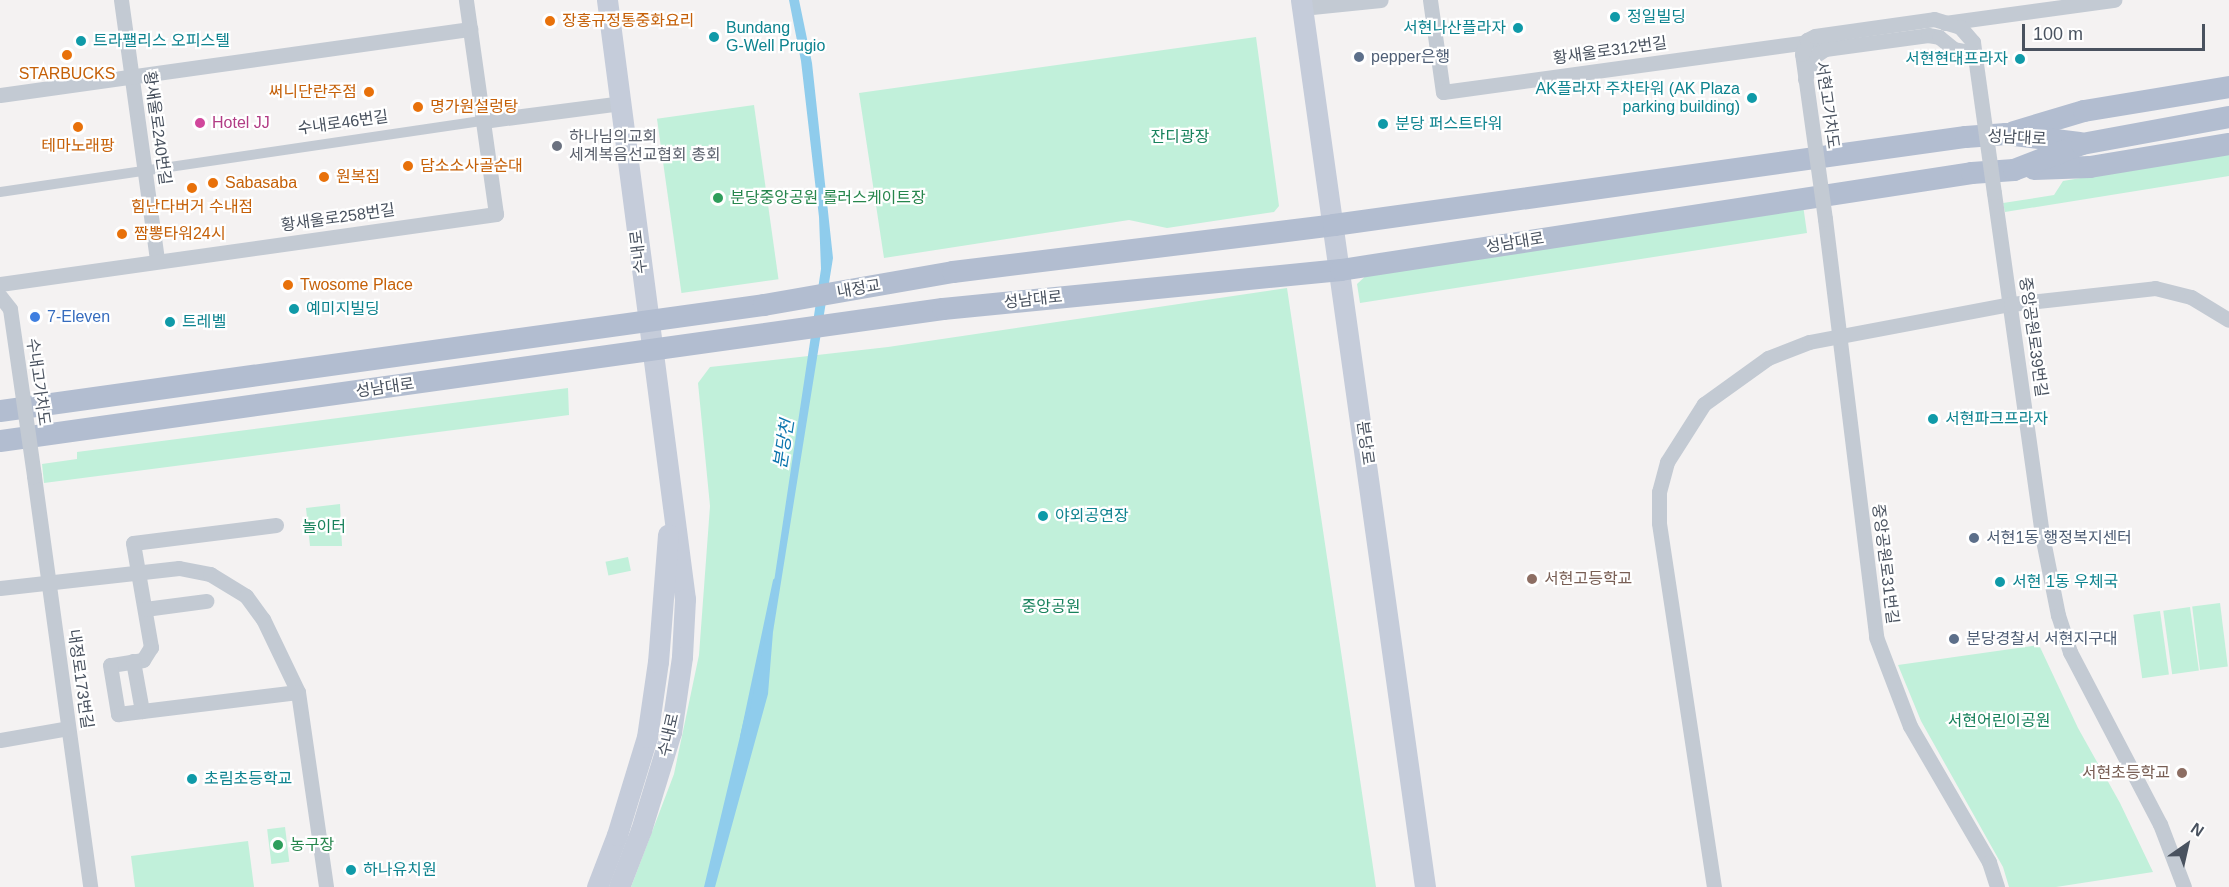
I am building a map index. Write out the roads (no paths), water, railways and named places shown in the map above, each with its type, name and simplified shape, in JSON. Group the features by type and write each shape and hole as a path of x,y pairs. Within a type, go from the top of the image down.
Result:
{"main road":[{"name":"수내로","path":"607,0 647,322 685,599 678,693 658,778 619,887"},
{"name":"분당로","path":"1301,4 1341,270 1425,887"},
{"path":"2006,135 2084,111 2229,87"},
{"name":"성남대로","path":"0,441 943,309 1341,270 1962,174 2014,170 2082,144 2229,117"},
{"name":"성남대로","path":"953,272 1334,225 2006,135 2082,144"},
{"path":"2014,170 2090,167 2229,144"},
{"name":"내정교","path":"764,305 953,272"},
{"name":"성남대로","path":"0,411 764,305"},
{"name":"수내로","path":"597,887 621,824 647,737 658,662 660,602 671,504"}],"street":[{"name":"황새울로240번길","path":"121,0 157,261"},
{"name":"황새울로258번길","path":"0,284 496,214 466,0"},
{"path":"1301,4 1381,0"},
{"name":"황새울로312번길","path":"1430,0 1443,93 2115,0"},
{"name":"서현고가차도","path":"1824,219 1805,79 1803,46 1810,38 1826,34 1940,18 1967,34 1975,53 1994,193"},
{"path":"0,95 470,29"},
{"name":"수내로46번길","path":"0,192 621,103"},
{"name":"중앙공원로39번길","path":"1994,193 2040,523 2058,615 2070,652 2160,824 2184,887"},
{"name":"중앙공원로31번길","path":"1824,219 1876,637 1910,726 1989,862 1997,887"},
{"path":"1714,887 1659,523 1661,477 1677,441 1720,390 1768,358 1838,334 2011,304 2156,288 2190,297 2229,320"},
{"name":"수내고가차도","path":"0,296 10,309 33,476"},
{"name":"내정로173번길","path":"33,476 90,887"},
{"path":"276,525 133,543 151,647 143,660 103,666 118,714 298,692"},
{"path":"0,588 137,570 200,570 246,596 256,605 298,692 326,887"},
{"path":"145,609 206,601"},
{"path":"133,661 142,711"},
{"path":"0,740 68,728"}],"water":[{"path":"789,0 799,0 812,63 833,258 773,632 768,694 715,887 704,887 769,615 821,269 819,217 801,61"}],"waterway":[{"name":"분당천","path":"742,737 775,580"}],"place":[{"name":"정일빌딩","path":"1615,17"},
{"name":"장홍규정통중화요리","path":"550,21"},
{"name":"서현나산플라자","path":"1518,28"},
{"name":"Bundang G-Well Prugio","path":"714,37"},
{"name":"트라팰리스 오피스텔","path":"81,41"},
{"name":"STARBUCKS","path":"67,55"},
{"name":"pepper은행","path":"1359,57"},
{"name":"서현현대프라자","path":"2020,59"},
{"name":"써니단란주점","path":"369,92"},
{"name":"AK플라자 주차타워 (AK Plaza parking building)","path":"1752,98"},
{"name":"명가원설렁탕","path":"418,107"},
{"name":"Hotel JJ","path":"200,123"},
{"name":"분당 퍼스트타워","path":"1383,124"},
{"name":"테마노래팡","path":"78,127"},
{"name":"하나님의교회 세계복음선교협회 총회","path":"557,146"},
{"name":"담소소사골순대","path":"408,166"},
{"name":"원복집","path":"324,177"},
{"name":"Sabasaba","path":"213,183"},
{"name":"힘난다버거 수내점","path":"192,188"},
{"name":"분당중앙공원 롤러스케이트장","path":"718,198"},
{"name":"짬뽕타워24시","path":"122,234"},
{"name":"Twosome Place","path":"288,285"},
{"name":"예미지빌딩","path":"294,309"},
{"name":"7-Eleven","path":"35,317"},
{"name":"트레벨","path":"170,322"},
{"name":"서현파크프라자","path":"1933,419"},
{"name":"야외공연장","path":"1043,516"},
{"name":"서현1동 행정복지센터","path":"1974,538"},
{"name":"서현고등학교","path":"1532,579"},
{"name":"서현 1동 우체국","path":"2000,582"},
{"name":"분당경찰서 서현지구대","path":"1954,639"},
{"name":"서현초등학교","path":"2182,773"},
{"name":"초림초등학교","path":"192,779"},
{"name":"농구장","path":"278,845"},
{"name":"하나유치원","path":"351,870"}],"park label":[{"name":"잔디광장","path":"1180,137"},
{"name":"놀이터","path":"324,527"},
{"name":"중앙공원","path":"1051,607"},
{"name":"서현어린이공원","path":"1999,721"}]}
